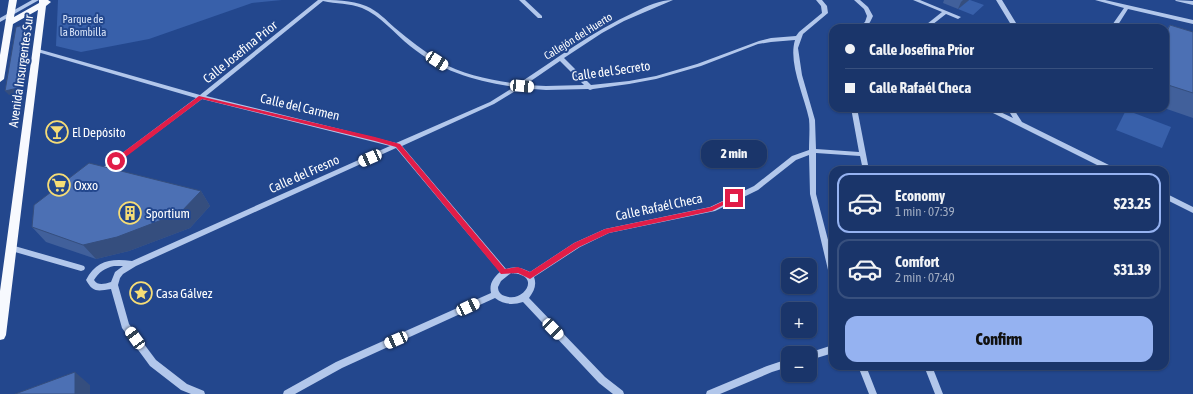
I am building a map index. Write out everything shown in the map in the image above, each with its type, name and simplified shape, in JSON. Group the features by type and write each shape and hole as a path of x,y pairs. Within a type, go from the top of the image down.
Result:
{"main road":[{"name":"Avenida Insurgentes Sur","path":"0,79 14,0"},
{"name":"Avenida Insurgentes Sur","path":"0,335 43,1"},
{"path":"10,24 43,1"}],"street":[{"name":"Calle Josefina Prior","path":"94,178 201,97 321,0"},
{"name":"Calle del Secreto","path":"325,0 364,7 375,12 417,48 447,68 467,75 522,86 590,88 611,85 681,71 715,60 756,42 798,38"},
{"path":"522,0 540,17"},
{"name":"Callejón del Huerto","path":"522,86 561,58 633,14 655,2 670,0"},
{"path":"819,0 824,6 825,13 798,38 795,48 799,75 812,120 813,194 829,258"},
{"path":"857,0 866,8 870,16 866,24"},
{"path":"916,0 958,17"},
{"path":"999,0 1014,24"},
{"path":"1098,0 1193,22"},
{"path":"1178,0 1193,3"},
{"path":"0,20 43,1"},
{"path":"1116,24 1127,7"},
{"path":"930,24 946,12"},
{"name":"Calle del Carmen","path":"36,50 201,97 398,146"},
{"path":"561,58 590,88"},
{"name":"Calle del Fresno","path":"114,285 115,278 118,274 132,264 492,104 522,86"},
{"path":"855,112 865,166"},
{"path":"996,112 1105,166"},
{"path":"1012,112 1020,124"},
{"path":"398,146 504,272"},
{"name":"Calle Rafaél Checa","path":"530,276 577,245 608,231 712,209 756,188 794,158 813,151 862,154"},
{"path":"1169,198 1193,210"},
{"path":"11,248 81,268"},
{"path":"132,264 110,262 100,267 93,274 90,280 93,286 99,288 114,285 126,325 153,363 184,387 201,394"},
{"path":"518,270 525,272 530,276 533,281 532,288 529,294 524,298 516,301 508,301 501,299 496,294 494,288 495,282 504,272 518,270"},
{"path":"287,394 339,366 496,294"},
{"path":"524,298 602,380 620,394"},
{"path":"817,354 829,350"},
{"path":"710,394 781,365"},
{"path":"864,370 873,394"},
{"path":"930,370 939,394"}],"green space":[{"name":"Parque de la Bombilla","path":"58,0 282,0 252,3 149,39 81,52 56,46"},
{"path":"969,0 984,5 973,15 958,9"},
{"path":"1125,112 1131,112 1171,127 1162,148 1116,130"}],"building":[{"path":"28,24 18,88 5,91 16,27"},
{"path":"1170,25 1193,32 1193,93 1169,85"},
{"name":"Sportium","path":"89,163 201,191 180,213 117,237 83,245 32,227 34,205"},
{"path":"75,372 75,394 15,394"}],"place":[{"name":"El Depósito","path":"57,132"},
{"name":"Oxxo","path":"59,185"},
{"name":"Sportium","path":"130,213"},
{"name":"Casa Gálvez","path":"141,293"}],"route":[{"path":"116,161 201,97 375,139 398,146 504,272 518,270 525,272 530,276 577,245 608,231 712,209 734,198"}]}
